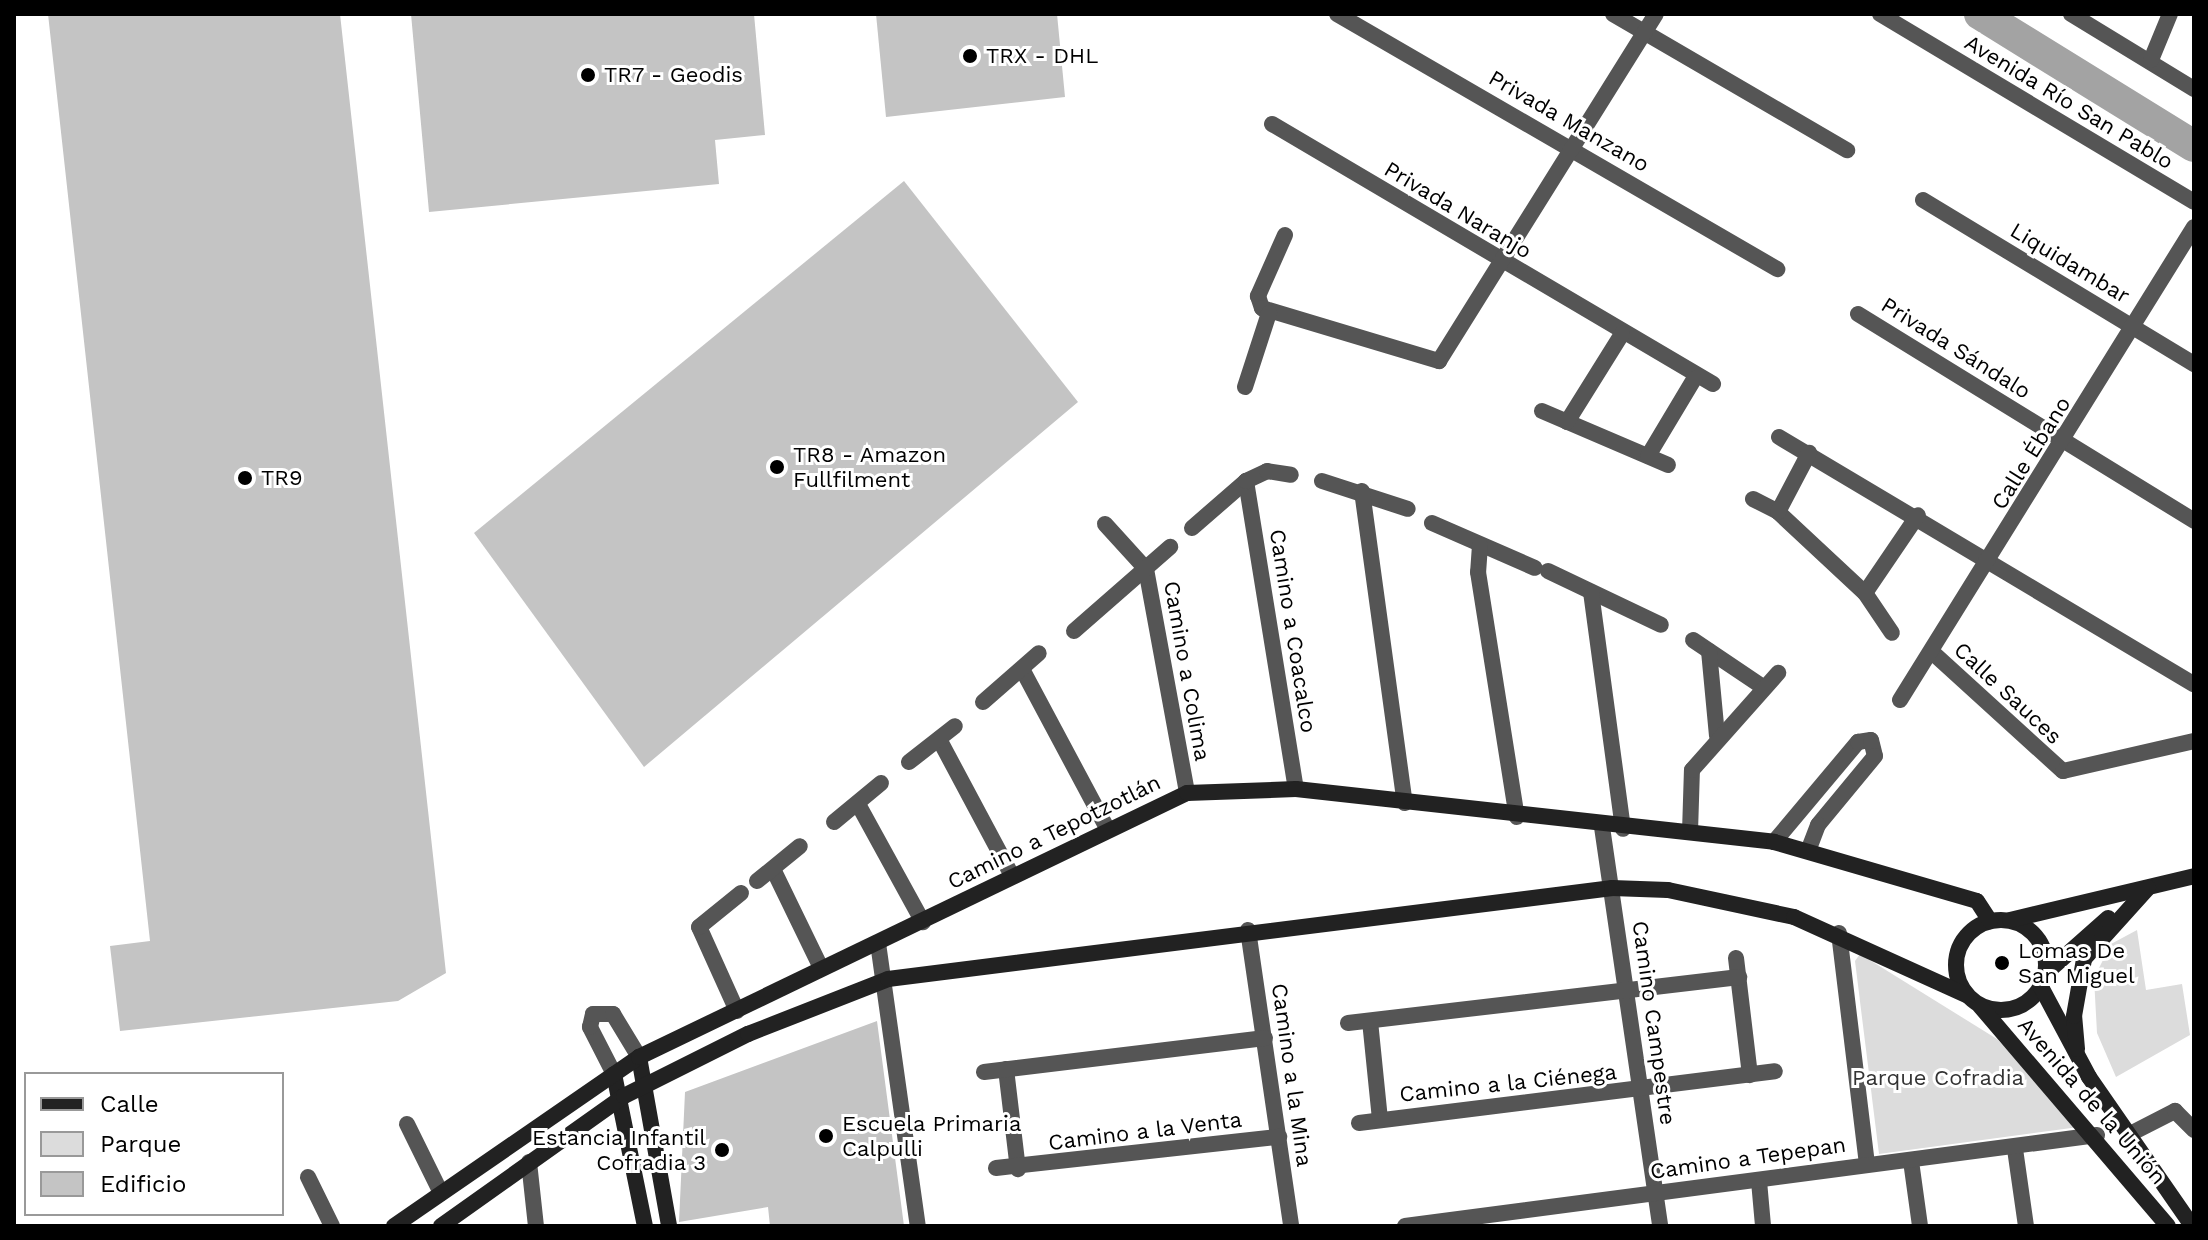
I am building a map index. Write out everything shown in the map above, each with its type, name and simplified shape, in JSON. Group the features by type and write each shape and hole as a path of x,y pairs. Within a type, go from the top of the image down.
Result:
{"main road":[{"name":"Camino a Tepotzotlán","path":"394,1226 639,1057 923,922 1011,874 1187,793 1296,789 1602,827 1690,832 1774,842 1809,849 1977,901 1990,921"},
{"path":"1966,995 1958,951 1990,921 2009,920 2194,876"},
{"path":"441,1226 624,1096 647,1083 840,993 888,979 1248,930 1612,888 1734,902 1839,933 1966,995 1980,1006 2008,1011 2148,888"},
{"path":"2078,1056 2074,1016 2084,959 2148,888"},
{"path":"2009,920 2034,933 2044,980"},
{"name":"Avenida de la Unión","path":"2044,980 2078,1056 2128,1135 2192,1223"},
{"name":"Avenida de la Unión","path":"1980,1006 2097,1135 2163,1224"},
{"path":"639,1057 647,1083 669,1226"},
{"path":"614,1074 624,1096 645,1226"}],"street":[{"name":"Privada Manzano","path":"1337,14 1576,148 1777,269"},
{"path":"1613,14 1847,150"},
{"path":"1265,310 1439,361 1505,265 1656,14"},
{"name":"Avenida Río San Pablo","path":"1880,14 2194,202"},
{"path":"2071,14 2194,89"},
{"path":"2151,60 2170,14"},
{"name":"Privada Naranjo","path":"1272,124 1694,379 1713,384"},
{"name":"Liquidambar","path":"1923,200 2194,364"},
{"name":"Calle Ébano","path":"1900,700 2067,440 2194,227"},
{"path":"1245,387 1265,310 1258,296 1285,235"},
{"name":"Privada Sándalo","path":"1858,314 2194,521"},
{"path":"1567,422 1622,334"},
{"path":"1648,456 1694,379"},
{"path":"1542,411 1668,465"},
{"path":"1779,437 1918,515 2194,684"},
{"path":"1778,512 1809,453"},
{"path":"1192,528 1246,481 1267,471 1291,475"},
{"name":"Camino a Coacalco","path":"1246,481 1296,789"},
{"path":"1322,481 1362,491 1408,509"},
{"path":"1362,491 1405,803"},
{"path":"1753,499 1778,512 1865,593 1892,633"},
{"path":"1865,593 1918,515"},
{"path":"1432,523 1661,625"},
{"name":"Camino a Colima","path":"1105,524 1146,569 1187,793"},
{"path":"1480,545 1478,572 1517,817"},
{"path":"1074,631 1170,547"},
{"path":"1591,592 1623,829"},
{"path":"1693,640 1763,687"},
{"path":"1709,651 1717,736"},
{"name":"Calle Sauces","path":"1932,652 2063,771 2194,741"},
{"path":"983,702 1039,653"},
{"path":"1022,669 1107,828"},
{"path":"1690,832 1689,778 1717,736 1778,673"},
{"path":"909,762 955,726"},
{"path":"939,739 1011,874"},
{"path":"1774,842 1858,742 1871,740 1875,756 1818,825 1809,849"},
{"path":"834,822 881,783"},
{"path":"858,804 923,922"},
{"name":"Camino Campestre","path":"1602,827 1660,1226"},
{"path":"757,881 800,846"},
{"path":"773,869 821,968"},
{"path":"737,1011 699,927 741,893"},
{"name":"Camino a la Mina","path":"1248,930 1291,1226"},
{"path":"1839,933 1867,1164"},
{"path":"878,943 888,979 918,1226"},
{"path":"1736,958 1750,1075"},
{"path":"1348,1023 1739,977"},
{"path":"614,1074 590,1027 593,1014 613,1014 639,1057"},
{"name":"Camino a la Ciénega","path":"1370,1021 1380,1119"},
{"path":"984,1072 1265,1038"},
{"name":"Camino a la Venta","path":"1006,1069 1018,1169"},
{"name":"Camino a la Ciénega","path":"1359,1123 1775,1071"},
{"path":"2128,1135 2175,1111 2194,1130"},
{"path":"407,1124 441,1193"},
{"name":"Camino a Tepepan","path":"1405,1226 1759,1181 1867,1164 2015,1149 2097,1135"},
{"name":"Camino a la Venta","path":"996,1168 1018,1169 1279,1137"},
{"path":"2015,1149 2026,1226"},
{"path":"1911,1161 1920,1226"},
{"path":"529,1162 536,1226"},
{"path":"308,1177 332,1226"},
{"path":"1759,1181 1763,1226"},
{"path":"1549,1207 1552,1226"}],"green space":[{"path":"2137,930 2146,990 2182,984 2190,1035 2116,1077 2097,1033 2094,978 2111,944"},
{"name":"Parque Cofradia","path":"1860,954 1997,1039 2079,1127 1879,1154 1855,961"}],"building":[{"name":"TR9","path":"48,14 340,14 446,973 398,1001 120,1031 110,946 150,941"},
{"name":"TR7 - Geodis","path":"411,14 754,14 765,135 715,140 719,184 429,212"},
{"name":"TRX - DHL","path":"876,14 1057,14 1065,97 886,117"},
{"name":"TR8 - Amazon Fullfilment","path":"904,181 1078,402 644,767 474,533"},
{"name":"Escuela Primaria Calpulli","path":"877,1021 904,1226 770,1226 768,1207 679,1222 685,1092"}],"waterway":[{"path":"1980,14 2194,146"}],"place":[{"name":"TRX - DHL","path":"970,56"},
{"name":"TR7 - Geodis","path":"588,75"},
{"name":"TR8 - Amazon Fullfilment","path":"777,467"},
{"name":"TR9","path":"245,478"},
{"name":"Lomas De San Miguel","path":"2002,963"},
{"name":"Escuela Primaria Calpulli","path":"826,1136"},
{"name":"Estancia Infantil Cofradia 3","path":"722,1150"}]}
